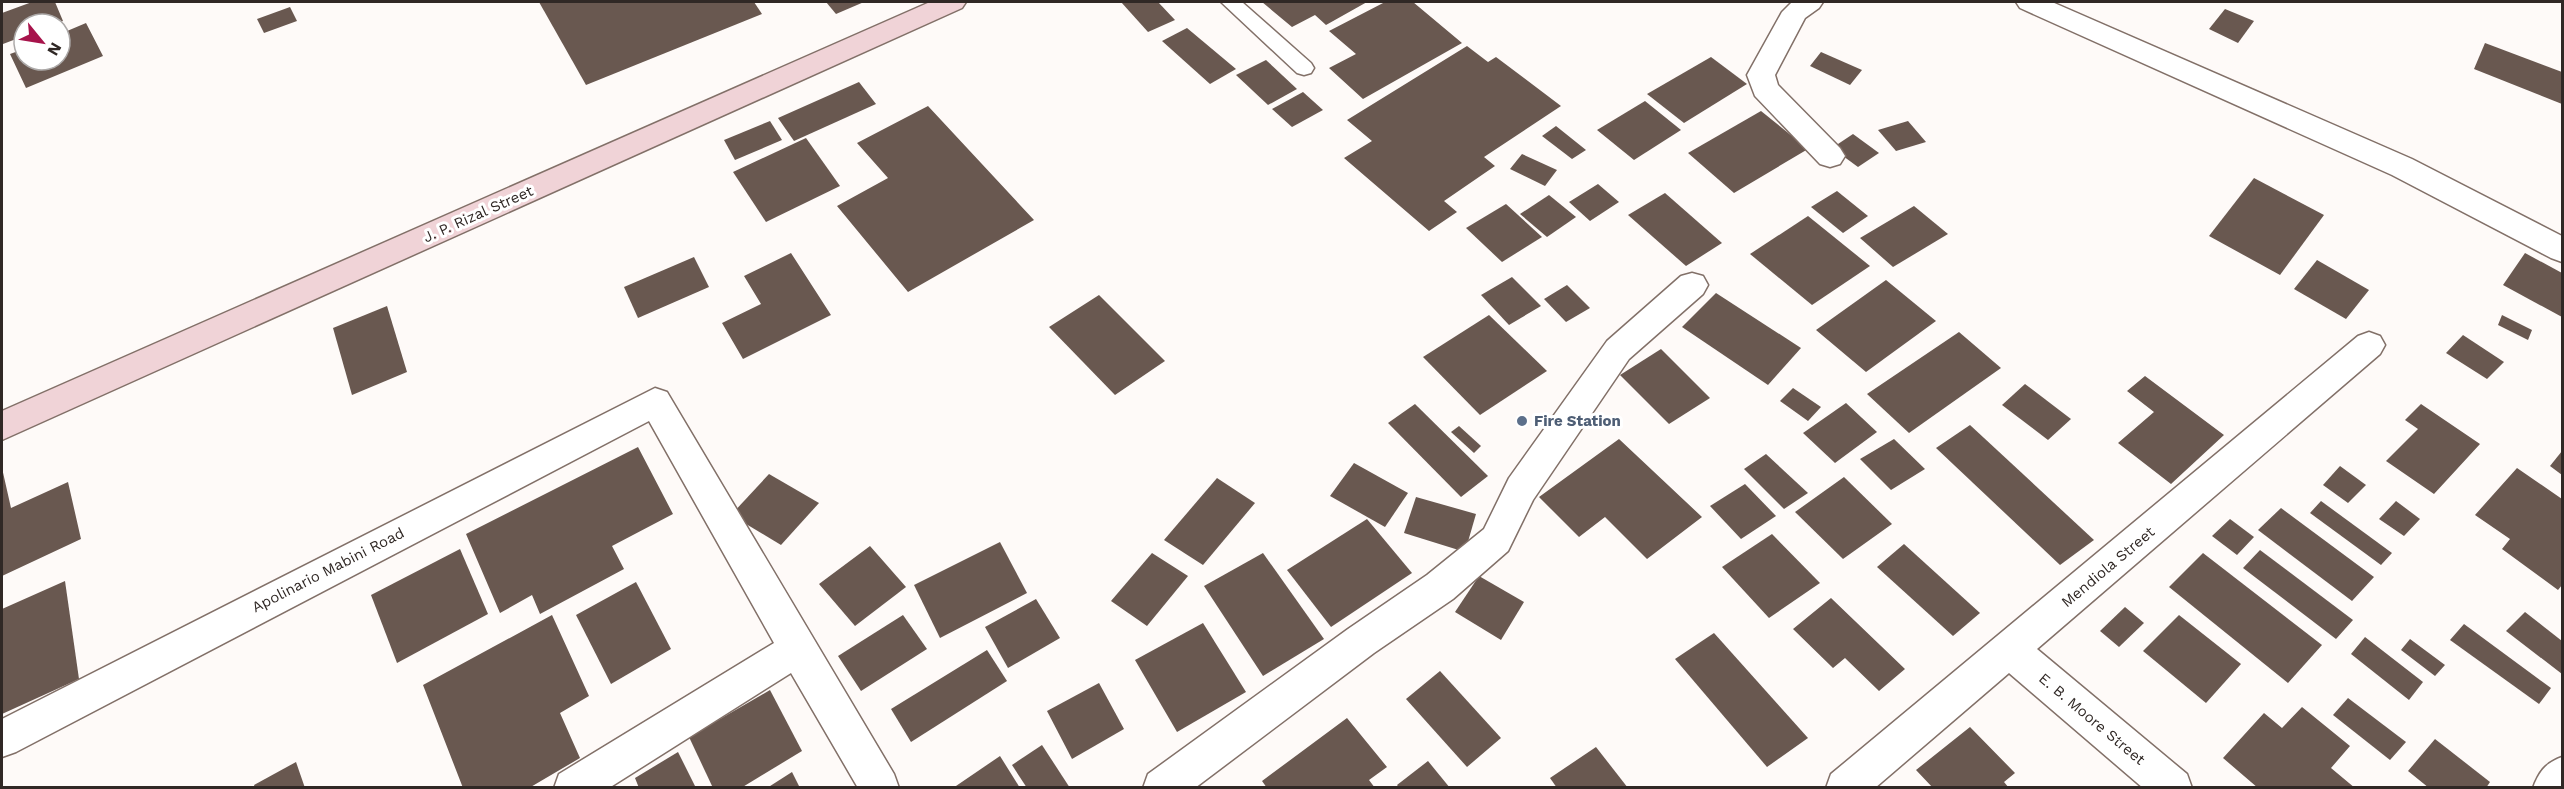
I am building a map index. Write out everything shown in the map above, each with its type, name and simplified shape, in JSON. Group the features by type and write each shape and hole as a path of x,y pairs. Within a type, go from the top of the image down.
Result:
{"street":[{"name":"J. P. Rizal Street","path":"2,426 953,2"},
{"path":"1810,2 1796,12 1761,75 1765,89 1830,156"},
{"path":"2029,2 2402,167 2562,250"},
{"path":"1162,788 1342,655 1440,587 1496,540 1521,489 1618,350 1692,285"},
{"name":"Mendiola Street","path":"1845,788 2369,345"},
{"name":"Apolinario Mabini Road","path":"2,739 655,402 796,649"},
{"path":"573,788 796,649 880,788"},
{"name":"E. B. Moore Street","path":"2010,650 2173,788"},
{"path":"2552,788 2562,776"}],"lane":[{"path":"1231,2 1304,68"}],"building":[{"path":"32,2 55,2 59,12 12,12 12,41 3,44 2,13"},
{"path":"539,2 754,2 762,14 586,85"},
{"path":"826,2 864,2 836,14"},
{"path":"1121,2 1158,2 1175,20 1148,32"},
{"path":"1262,2 1367,2 1326,25 1315,15 1292,27"},
{"path":"1385,2 1413,2 1462,43 1363,99 1329,68 1356,54 1329,31"},
{"path":"290,7 297,21 264,33 257,19"},
{"path":"2225,9 2254,21 2238,43 2209,29"},
{"path":"86,23 103,56 72,69 72,29"},
{"path":"1187,28 1236,69 1210,84 1162,41"},
{"path":"2485,43 2562,72 2562,104 2474,69"},
{"path":"1467,46 1488,62 1496,57 1561,106 1484,157 1495,166 1444,201 1457,212 1429,231 1344,158 1372,141 1347,120"},
{"path":"1821,52 1862,70 1850,85 1810,66"},
{"path":"1711,57 1747,84 1684,123 1647,94"},
{"path":"1266,60 1297,89 1268,105 1236,75"},
{"path":"18,72 64,72 26,88"},
{"path":"859,82 876,104 794,141 778,118"},
{"path":"1303,92 1323,110 1292,127 1272,109"},
{"path":"1645,101 1681,130 1634,160 1597,130"},
{"path":"928,106 1034,220 908,292 837,206 888,178 857,143"},
{"path":"1761,111 1808,149 1734,193 1688,153"},
{"path":"770,121 782,140 735,160 724,140"},
{"path":"1908,121 1926,142 1896,151 1878,130"},
{"path":"1556,126 1586,150 1572,159 1542,136"},
{"path":"1853,134 1879,153 1858,167 1832,148"},
{"path":"806,138 840,186 766,222 733,172"},
{"path":"1522,154 1557,170 1545,186 1510,169"},
{"path":"2254,178 2324,215 2280,275 2209,236"},
{"path":"1598,184 1619,202 1590,221 1569,202"},
{"path":"1837,191 1868,216 1843,233 1811,207"},
{"path":"1665,193 1722,243 1686,266 1628,215"},
{"path":"1549,195 1576,217 1547,237 1520,214"},
{"path":"1506,204 1542,237 1502,262 1466,228"},
{"path":"1914,206 1948,234 1893,267 1860,238"},
{"path":"1808,216 1870,266 1812,305 1750,254"},
{"path":"791,253 831,315 743,359 722,323 761,304 744,276"},
{"path":"2525,253 2562,273 2562,317 2503,285"},
{"path":"694,257 709,287 638,318 624,287"},
{"path":"2317,260 2369,290 2346,319 2294,289"},
{"path":"1512,277 1541,306 1509,325 1481,295"},
{"path":"1886,280 1936,321 1866,372 1816,330"},
{"path":"1567,285 1590,308 1566,322 1544,299"},
{"path":"1716,293 1801,348 1768,385 1682,327"},
{"path":"1099,295 1165,361 1115,395 1049,327"},
{"path":"387,306 407,372 352,395 333,328"},
{"path":"1489,315 1547,371 1480,415 1423,357"},
{"path":"2502,315 2532,330 2528,340 2498,325"},
{"path":"1959,332 2001,368 1909,433 1867,394"},
{"path":"2463,335 2504,362 2487,379 2446,353"},
{"path":"1661,349 1710,398 1669,424 1620,375"},
{"path":"2145,376 2224,435 2171,484 2118,443 2154,412 2127,391"},
{"path":"2025,384 2071,419 2048,440 2002,405"},
{"path":"1793,388 1821,407 1808,421 1780,401"},
{"path":"1846,403 1877,432 1835,463 1803,433"},
{"path":"1415,404 1488,476 1461,497 1388,423"},
{"path":"2421,404 2480,444 2434,494 2386,461 2418,429 2405,420"},
{"path":"1970,425 2094,540 2060,565 1936,448"},
{"path":"1459,426 1481,446 1474,453 1451,432"},
{"path":"1619,439 1702,517 1647,559 1605,517 1579,537 1539,497"},
{"path":"1894,439 1925,469 1891,490 1860,459"},
{"path":"638,447 673,514 612,546 624,569 540,614 532,595 500,613 466,534"},
{"path":"2562,451 2562,475 2550,466"},
{"path":"1766,454 1808,493 1784,509 1744,469"},
{"path":"1354,463 1408,493 1385,527 1330,496"},
{"path":"2340,466 2366,485 2348,503 2323,485"},
{"path":"2,468 11,508 68,482 81,539 2,576"},
{"path":"2517,468 2562,499 2562,585 2558,590 2502,549 2510,539 2475,515"},
{"path":"769,474 819,503 781,545 731,515"},
{"path":"1844,477 1892,524 1843,559 1795,512"},
{"path":"1217,478 1255,503 1203,565 1164,540"},
{"path":"1745,484 1776,516 1741,539 1710,506"},
{"path":"1416,497 1476,514 1465,552 1404,533"},
{"path":"2321,501 2392,553 2381,565 2310,513"},
{"path":"2396,501 2420,519 2404,536 2379,519"},
{"path":"2281,508 2374,577 2352,601 2258,530"},
{"path":"1367,519 1412,573 1331,627 1287,570"},
{"path":"2230,519 2254,537 2237,555 2212,536"},
{"path":"1772,534 1820,583 1769,618 1722,567"},
{"path":"1000,542 1027,593 940,638 914,585"},
{"path":"1904,544 1980,613 1953,636 1877,567"},
{"path":"870,546 906,587 855,626 819,584"},
{"path":"460,549 488,614 397,663 371,595"},
{"path":"2260,550 2353,620 2336,639 2243,568"},
{"path":"1152,553 1188,576 1147,626 1111,601"},
{"path":"1263,553 1324,639 1263,676 1204,586"},
{"path":"2203,553 2322,645 2288,683 2169,587"},
{"path":"1479,576 1524,602 1501,640 1455,612"},
{"path":"65,581 79,679 2,714 2,609"},
{"path":"636,582 671,649 611,684 576,615"},
{"path":"1831,598 1905,669 1879,691 1845,658 1833,668 1793,629"},
{"path":"1036,599 1060,638 1008,668 985,627"},
{"path":"2125,607 2144,623 2119,647 2100,631"},
{"path":"2525,612 2562,641 2562,674 2506,631"},
{"path":"552,615 589,696 560,713 580,758 529,788 463,788 423,685"},
{"path":"903,615 927,649 861,691 838,656"},
{"path":"2179,615 2241,664 2206,703 2143,651"},
{"path":"1203,623 1246,692 1177,732 1135,660"},
{"path":"2464,624 2551,688 2539,704 2450,640"},
{"path":"1714,633 1808,738 1767,767 1675,659"},
{"path":"2365,637 2423,682 2409,700 2351,654"},
{"path":"2410,639 2445,665 2435,676 2401,650"},
{"path":"987,650 1007,681 911,742 891,709"},
{"path":"1440,671 1501,738 1467,767 1406,699"},
{"path":"1099,683 1124,729 1072,759 1047,711"},
{"path":"770,690 802,751 741,788 713,788 689,737"},
{"path":"2348,698 2406,742 2390,760 2333,715"},
{"path":"2302,707 2350,746 2331,768 2355,788 2258,788 2223,758 2264,713 2282,728"},
{"path":"1347,718 1387,767 1369,780 1375,788 1267,788 1262,781"},
{"path":"1970,727 2015,773 2004,782 2009,788 1933,788 1916,770"},
{"path":"2435,739 2490,782 2486,788 2429,788 2408,771"},
{"path":"1042,745 1070,788 1027,788 1012,765"},
{"path":"1596,747 1628,788 1557,788 1550,778"},
{"path":"678,752 696,788 639,788 635,778"},
{"path":"1000,756 1020,788 953,788"},
{"path":"1428,761 1450,788 1399,788 1397,785"},
{"path":"296,762 305,788 255,788 254,785"},
{"path":"792,772 800,788 767,788"}],"place":[{"name":"Fire Station","path":"1522,421"}]}
